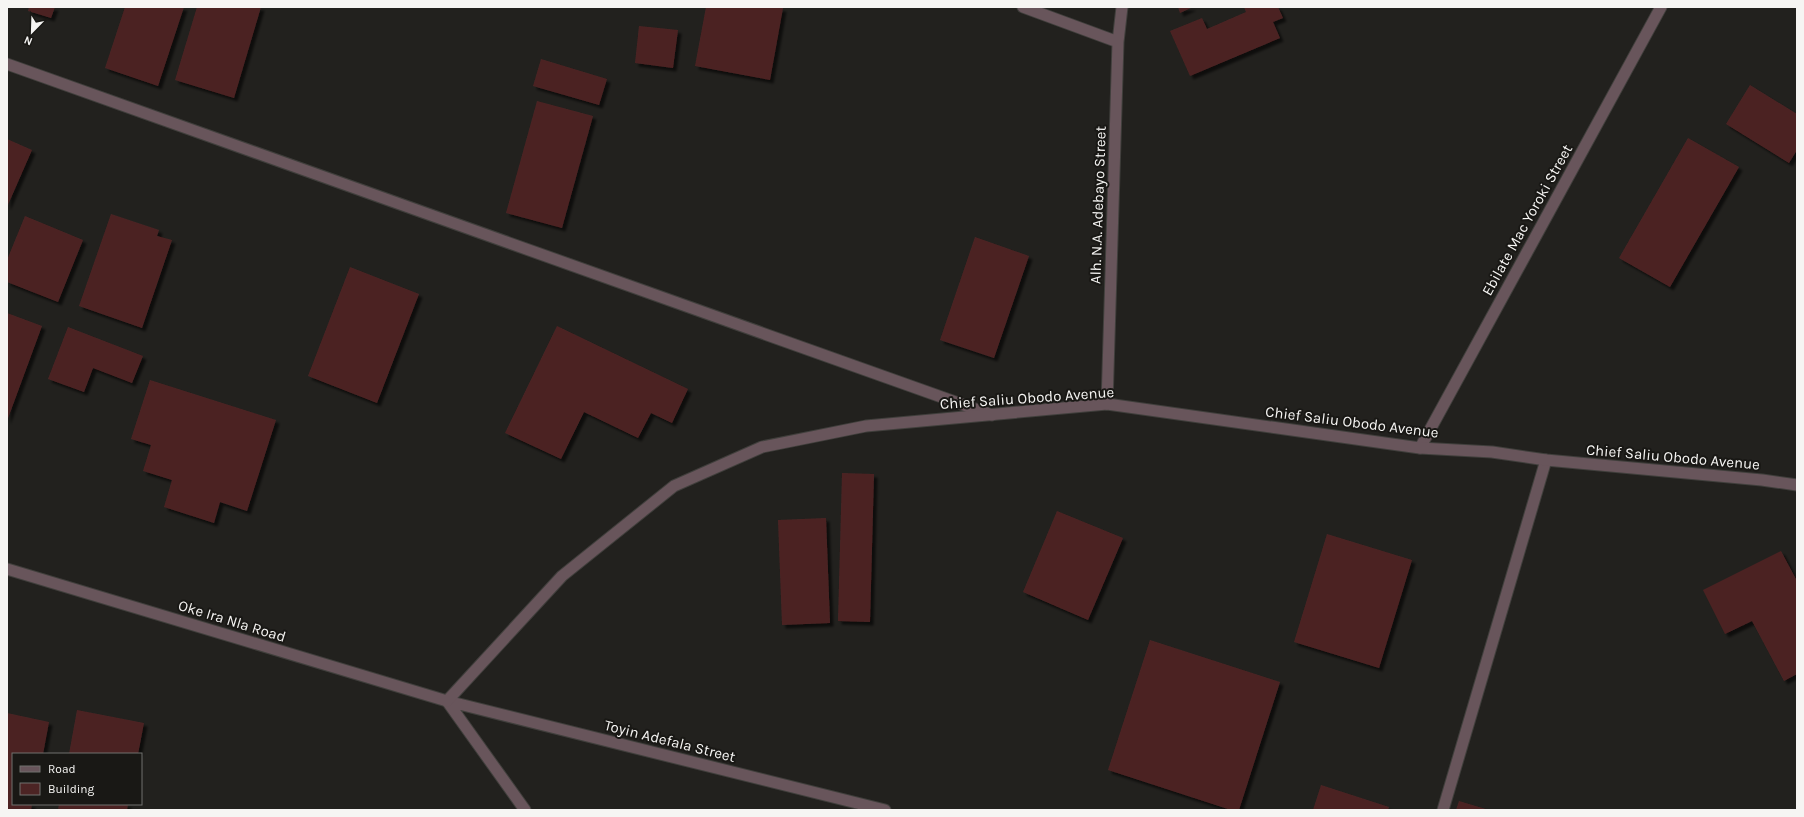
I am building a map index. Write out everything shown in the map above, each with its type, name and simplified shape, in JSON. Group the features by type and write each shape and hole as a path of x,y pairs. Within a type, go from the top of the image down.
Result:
{"street":[{"path":"1023,7 1118,42"},
{"name":"Alh. N.A. Adebayo Street","path":"1108,404 1118,42 1122,7"},
{"name":"Ebilate Mac Yoroki Street","path":"1420,448 1661,7"},
{"path":"7,64 993,415"},
{"name":"Chief Saliu Obodo Avenue","path":"447,701 562,576 674,486 762,447 866,426 1108,404 1420,448 1492,452 1546,460 1762,480 1797,485"},
{"path":"1443,810 1546,460"},
{"name":"Oke Ira Nla Road","path":"7,569 447,701"},
{"path":"447,701 525,810"},
{"name":"Toyin Adefala Street","path":"447,701 886,810"}],"building":[{"path":"29,7 55,7 51,18 28,11"},
{"path":"125,7 184,7 158,86 105,68"},
{"path":"197,7 261,7 234,98 175,80"},
{"path":"706,7 783,8 770,80 695,66"},
{"path":"1178,7 1193,7 1180,13"},
{"path":"1244,7 1278,7 1283,18 1273,22 1280,38 1190,76 1170,31 1202,18 1207,29 1246,12"},
{"path":"639,26 678,30 673,68 635,63"},
{"path":"541,59 607,79 599,105 533,86"},
{"path":"1750,85 1797,114 1797,150 1789,163 1726,124"},
{"path":"537,101 593,116 562,228 506,213"},
{"path":"1688,138 1739,167 1670,287 1619,258"},
{"path":"7,139 32,150 7,207"},
{"path":"111,214 159,230 157,236 172,240 142,328 79,306"},
{"path":"25,216 83,240 58,302 7,282 7,260"},
{"path":"975,237 1029,256 994,358 940,340"},
{"path":"350,267 419,294 377,403 308,376"},
{"path":"7,313 42,326 7,421"},
{"path":"557,326 688,389 672,423 651,413 638,438 584,412 561,459 505,433"},
{"path":"68,327 143,356 132,383 93,368 84,392 48,379"},
{"path":"150,380 276,420 247,511 220,502 214,523 164,507 172,480 143,471 151,445 131,439"},
{"path":"842,473 874,474 870,622 838,621"},
{"path":"1057,511 1123,538 1088,620 1023,592"},
{"path":"826,518 830,623 782,625 778,520"},
{"path":"1327,534 1412,560 1379,668 1294,642"},
{"path":"1781,551 1797,581 1797,674 1784,681 1752,621 1725,634 1703,590"},
{"path":"1150,640 1280,682 1239,810 1231,810 1108,770"},
{"path":"77,710 144,723 138,753 69,753"},
{"path":"7,713 49,722 43,753 12,753 12,805 32,805 31,810 7,810"},
{"path":"1321,785 1389,807 1388,810 1313,810"},
{"path":"1459,801 1489,810 1456,810"},
{"path":"59,805 128,805 127,810 58,810"}]}
